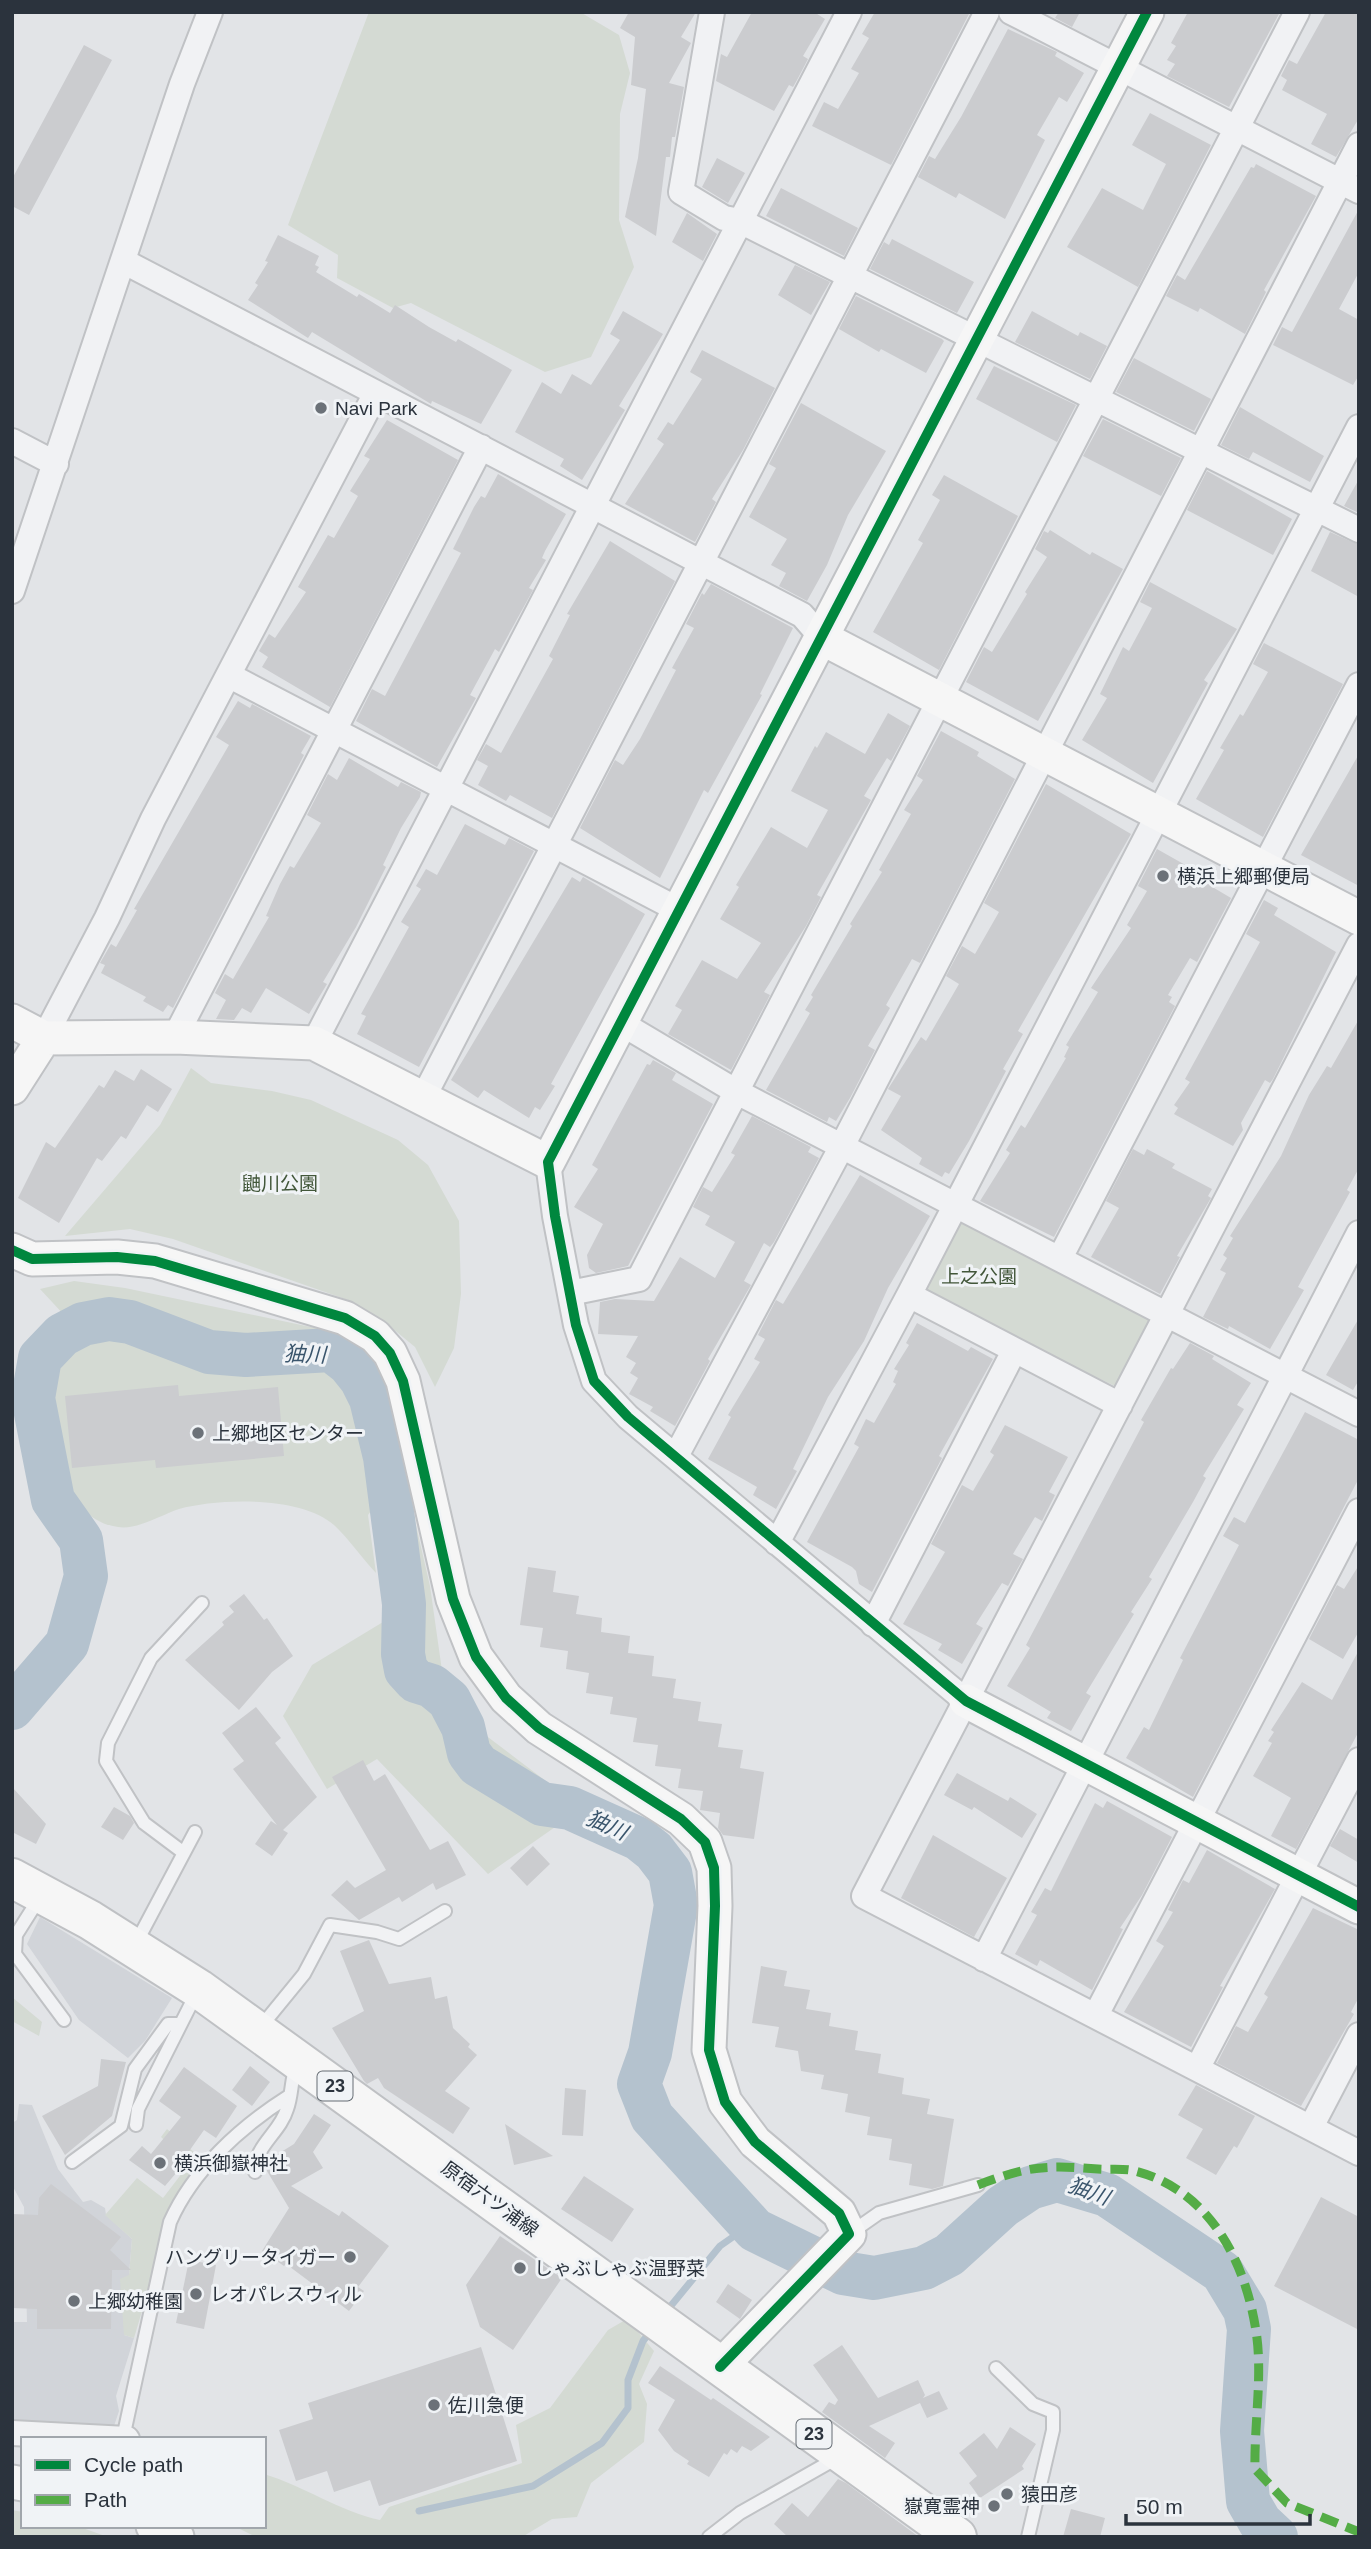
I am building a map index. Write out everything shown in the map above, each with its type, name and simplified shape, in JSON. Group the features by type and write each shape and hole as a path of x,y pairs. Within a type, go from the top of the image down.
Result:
{"main road":[{"name":"原宿六ツ浦線","path":"27,1886 90,1920 198,1989 957,2537"}],"street":[{"path":"12,591 210,12"},
{"path":"712,12 681,192 724,218 740,221 977,342 1359,530"},
{"path":"314,1043 849,12"},
{"path":"423,1098 987,12"},
{"path":"1011,12 1117,69 1349,186"},
{"path":"1147,12 822,638 677,909 548,1162 555,1216 576,1325 594,1381 628,1418 966,1701 1359,1906"},
{"path":"570,1293 639,1279 1297,12"},
{"path":"676,1456 842,1146 1199,452 1349,186 1359,145"},
{"path":"123,261 802,615 822,638 1359,918"},
{"path":"12,1088 44,1038 107,918 153,819 376,393"},
{"path":"777,1543 909,1295 1359,427"},
{"path":"12,441 56,464"},
{"path":"175,1037 332,728 481,447"},
{"path":"230,676 677,909"},
{"path":"1060,1258 1359,685"},
{"path":"1359,945 864,1895 984,1959 1199,2067 1359,2153"},
{"path":"12,1021 44,1038 175,1037 314,1043 548,1162"},
{"path":"619,1022 737,1092 1359,1414"},
{"path":"984,1959 1359,1233"},
{"path":"12,1250 33,1259 117,1257 155,1261 360,1325 390,1353 403,1381 417,1449 463,1630 476,1657 506,1698 539,1728 681,1819 705,1842 713,1868 715,1906 709,2050 725,2102 755,2142 839,2214 849,2234 720,2367"},
{"path":"909,1295 1120,1405"},
{"path":"873,1624 1014,1351"},
{"path":"1096,2015 1359,1510"},
{"path":"1199,2067 1359,1760"},
{"path":"1311,2127 1359,2035"},
{"path":"12,2432 93,2437"},
{"path":"157,2528 177,2537"}],"lane":[{"path":"184,1853 144,1823 106,1761 108,1743 151,1658 202,1603"},
{"path":"134,1948 195,1832"},
{"path":"27,1886 16,1935 15,1954 64,2020"},
{"path":"257,2032 304,1974 330,1925 377,1932 399,1939 445,1910"},
{"path":"136,2125 138,2109 198,1989"},
{"path":"72,2162 121,2126 135,2069 168,2025 180,2024"},
{"path":"255,2172 254,2161 275,2133 288,2109 298,2059"},
{"path":"125,2437 170,2222 180,2200 217,2154 289,2096"},
{"path":"849,2234 879,2213 978,2185"},
{"path":"996,2368 1033,2404 1052,2412 1053,2430 1028,2537"},
{"path":"709,2537 740,2513 843,2454"}],"shaded area":[{"path":"40,1917 172,1998 145,2041 128,2058 79,2020 27,1944"},
{"name":"上郷幼稚園","path":"19,2104 32,2105 58,2169 83,2202 91,2200 105,2208 106,2215 132,2239 124,2335 134,2338 116,2396 119,2411 113,2429 12,2422 12,2322 27,2322 24,2207 12,2185 12,2123 17,2120"}],"green space":[{"path":"369,12 580,12 619,35 630,73 620,114 619,220 634,267 591,357 545,372 411,303 393,308 337,278 338,255 288,225"},
{"name":"鼬川公園","path":"191,1068 211,1083 272,1091 311,1100 398,1140 428,1165 459,1221 461,1294 454,1348 435,1387 415,1347 381,1319 348,1300 173,1239 130,1229 65,1236 160,1125"},
{"name":"上之公園","path":"957,1217 1149,1320 1115,1386 918,1294"},
{"path":"74,1281 125,1288 325,1330 299,1347 236,1352 104,1321 78,1330 40,1289"},
{"path":"120,1330 173,1349 209,1356 247,1360 307,1358 335,1361 349,1383 375,1506 368,1515 376,1573 334,1525 320,1516 281,1504 237,1502 196,1505 125,1527 98,1520 81,1507 68,1488 53,1443 49,1419 50,1376 59,1356 76,1343"},
{"path":"402,1465 430,1586 447,1706 555,1788 586,1798 588,1825 568,1818 488,1874 377,1759 327,1789 283,1716 312,1665 383,1622"},
{"path":"12,1997 42,2022 39,2036 12,2021"},
{"path":"167,2129 202,2159 174,2199 162,2226 151,2281 134,2338 124,2335 120,2279 129,2275 132,2239 105,2215 137,2178 163,2198 189,2164 161,2137"},
{"path":"627,2319 654,2351 639,2384 647,2404 644,2442 591,2483 577,2517 552,2519 522,2537 256,2537 238,2528 266,2528 266,2475 350,2511 380,2520 389,2507 522,2463 516,2425 550,2408 608,2330"},
{"path":"12,2510 21,2512 21,2528 83,2528 108,2537 12,2537"}],"building":[{"path":"629,12 696,12 681,37 691,43 669,83 684,87 670,157 666,157 656,236 625,217 638,158 646,89 631,85 635,37 620,28"},
{"path":"752,12 814,12 825,19 803,56 808,59 797,80 793,87 789,85 774,111 716,81 721,54 727,57"},
{"path":"875,12 970,12 891,165 812,126 824,102 838,109 859,73 851,69 869,38 862,34"},
{"path":"1059,12 1080,12 1072,27 1055,18"},
{"path":"1188,12 1280,12 1229,107 1167,76 1175,64 1167,60 1176,46 1171,43"},
{"path":"1326,12 1359,12 1359,118 1336,157 1311,144 1327,114 1282,90 1287,80 1281,76 1289,60 1297,64"},
{"path":"1008,29 1057,52 1055,56 1084,73 1067,102 1059,97 1037,135 1045,140 1005,219 959,193 956,198 918,177 929,156 935,159 961,117"},
{"path":"84,45 112,60 29,215 12,206 12,179"},
{"path":"1150,113 1211,145 1138,287 1067,247 1102,188 1143,210 1166,164 1132,145"},
{"path":"717,158 745,173 728,203 702,187"},
{"path":"1256,164 1316,196 1264,290 1266,292 1245,334 1200,308 1198,312 1166,296 1177,275 1185,280 1251,167 1254,168"},
{"path":"781,188 858,228 844,256 766,216"},
{"path":"1359,209 1359,272 1339,309 1359,320 1359,375 1353,385 1273,345 1282,327 1292,332"},
{"path":"687,213 717,234 703,261 672,242"},
{"path":"278,235 319,256 315,265 319,267 316,272 357,297 359,294 390,313 395,305 456,342 458,339 512,370 481,424 432,401 431,404 312,332 308,338 248,300 258,285 255,283 268,262 265,261"},
{"path":"892,239 974,282 957,313 870,269 884,242 889,245"},
{"path":"795,265 830,282 811,315 778,295"},
{"path":"856,296 944,341 926,373 881,349 879,352 839,329"},
{"path":"623,311 663,334 619,406 625,410 582,480 560,466 564,459 515,432 542,382 561,394 572,374 591,385 620,340 610,334"},
{"path":"1032,311 1078,336 1080,332 1107,346 1090,379 1015,342"},
{"path":"702,350 775,388 743,450 712,499 716,502 695,542 625,504 664,444 657,439 668,422 673,425 702,379 690,372"},
{"path":"1134,358 1211,399 1194,431 1116,392"},
{"path":"994,366 1076,405 1057,442 976,399"},
{"path":"801,403 886,451 848,515 827,565 807,601 779,586 786,573 771,565 787,539 749,517 776,468 769,464"},
{"path":"1240,407 1324,456 1310,482 1253,452 1249,459 1221,445"},
{"path":"1103,419 1181,458 1161,496 1083,456"},
{"path":"387,420 458,460 330,707 262,667 268,657 259,651 269,634 275,638 306,592 298,587 328,535 334,538 358,496 350,491 370,459 364,456"},
{"path":"1207,471 1292,519 1273,555 1187,510"},
{"path":"498,474 566,514 545,551 542,558 546,560 529,588 533,590 499,652 495,649 470,695 476,698 437,767 356,721 372,689 385,696 461,553 453,549 474,507 481,496 485,498"},
{"path":"944,475 1018,516 939,670 873,632 923,543 918,540 940,500 932,495"},
{"path":"1359,479 1359,513 1344,506"},
{"path":"1050,530 1090,555 1092,552 1123,569 1038,721 966,682 984,647 992,652 1027,594 1025,592 1047,557 1035,549 1044,531 1048,533"},
{"path":"1330,532 1359,545 1359,597 1311,571"},
{"path":"610,541 675,581 552,818 510,795 506,801 478,785 488,766 477,760 486,744 501,753 553,659 549,656 570,615 567,614"},
{"path":"1150,582 1237,629 1204,680 1208,683 1153,783 1082,740 1107,698 1100,694 1123,647 1129,651 1152,608 1140,602"},
{"path":"711,584 793,628 760,694 762,695 708,793 704,790 660,878 580,828 615,760 623,765 640,739 676,670 672,668 694,628 686,624 702,593 704,595"},
{"path":"1264,643 1343,684 1263,837 1196,799 1224,750 1220,748 1240,714 1243,716 1268,672 1253,664"},
{"path":"238,701 250,708 252,704 311,736 301,753 304,755 173,1008 168,1005 163,1012 143,1001 146,997 101,973 105,965 100,963 111,944 116,947 137,910 134,909 229,745 216,737"},
{"path":"888,713 910,726 891,761 887,758 864,796 871,800 817,895 821,897 806,926 764,992 770,995 731,1070 668,1034 682,1010 675,1006 702,960 737,979 761,943 720,919 739,887 736,885 771,827 807,848 828,810 791,791 815,746 817,748 826,732 865,754"},
{"path":"941,731 979,752 977,756 1015,779 920,963 912,959 886,1005 890,1008 868,1046 875,1050 850,1098 836,1121 829,1117 827,1122 766,1090 810,1013 805,1010 813,997 811,995 882,872 879,870 911,814 904,810 923,780 917,776"},
{"path":"1359,754 1359,886 1301,855"},
{"path":"349,758 398,787 401,782 421,792 383,865 386,867 356,927 323,982 327,984 309,1014 266,988 251,1013 242,1008 234,1020 216,1019 226,1000 215,993 225,974 233,979 269,917 266,916 290,866 294,868 321,823 307,815 328,774 337,780"},
{"path":"1046,784 1131,834 1018,1031 1023,1034 969,1141 949,1174 945,1172 942,1177 919,1164 922,1158 881,1130 901,1096 888,1089 921,1037 926,1041 959,984 946,976 962,946 975,954 999,912 984,903"},
{"path":"465,824 505,845 509,838 534,851 419,1067 357,1034 366,1016 361,1014 409,927 401,922 421,889 416,886 426,869 437,875"},
{"path":"1157,849 1212,880 1209,885 1231,898 1197,962 1190,958 1168,995 1172,997 1169,1002 1175,1006 1054,1237 980,1201 1010,1153 1006,1150 1021,1125 1025,1128 1066,1058 1064,1057 1069,1047 1066,1045 1098,992 1091,988 1131,928 1127,925 1147,891 1138,886"},
{"path":"572,877 580,882 583,877 645,914 551,1084 555,1086 540,1110 535,1107 529,1118 484,1090 478,1098 451,1080"},
{"path":"1264,900 1278,908 1274,915 1336,952 1273,1079 1270,1083 1265,1080 1241,1123 1243,1130 1233,1146 1174,1114 1178,1108 1174,1105 1190,1082 1185,1079 1260,942 1246,934"},
{"path":"1359,1019 1359,1168 1347,1190 1350,1192 1298,1287 1304,1290 1270,1349 1229,1326 1228,1329 1203,1317 1226,1273 1220,1270 1227,1258 1223,1255 1233,1238 1230,1236 1281,1156 1309,1095 1327,1066 1331,1068"},
{"path":"653,1060 676,1073 672,1080 713,1104 628,1266 596,1273 589,1268 587,1255 603,1224 574,1207 598,1169 592,1165 647,1064 650,1065"},
{"path":"141,1069 172,1089 158,1112 147,1105 126,1139 121,1136 102,1161 97,1158 59,1223 18,1198 46,1142 55,1148 99,1085 104,1088 115,1070 134,1081"},
{"path":"752,1116 811,1147 808,1152 819,1158 774,1242 770,1247 764,1243 744,1281 751,1285 708,1359 710,1361 675,1426 650,1411 653,1407 629,1394 638,1378 630,1373 636,1363 626,1357 638,1336 598,1334 600,1302 615,1299 654,1301 680,1257 715,1278 735,1242 705,1225 710,1216 693,1207 703,1187 712,1192 735,1155 731,1153"},
{"path":"1133,1149 1144,1155 1147,1149 1175,1164 1172,1168 1212,1189 1208,1196 1211,1198 1177,1256 1180,1257 1160,1294 1091,1257 1119,1208 1106,1201"},
{"path":"860,1175 930,1216 888,1288 864,1341 828,1397 793,1469 797,1471 776,1509 753,1495 757,1487 708,1459 731,1417 728,1415 760,1362 754,1359 765,1339 758,1335 776,1300 783,1304"},
{"path":"1359,1318 1359,1380 1353,1390 1326,1375"},
{"path":"917,1323 968,1351 971,1347 993,1359 939,1456 942,1458 872,1592 859,1584 856,1571 852,1567 807,1542 859,1447 854,1444 866,1419 874,1423 896,1384 893,1382 898,1371 894,1369 909,1345 906,1343"},
{"path":"1190,1343 1214,1356 1212,1359 1251,1383 1237,1405 1244,1409 1203,1476 1206,1478 1149,1577 1152,1579 1131,1612 1134,1614 1086,1693 1091,1696 1071,1731 1047,1718 1051,1712 1007,1686 1030,1648 1026,1645 1144,1422 1141,1420 1171,1368 1173,1369"},
{"path":"178,1385 179,1396 278,1387 284,1456 156,1468 155,1460 72,1468 65,1396"},
{"path":"1305,1412 1359,1440 1359,1478 1193,1797 1126,1758 1144,1727 1149,1730 1183,1660 1180,1658 1239,1545 1223,1536 1234,1517 1245,1523"},
{"path":"1005,1425 1068,1457 1049,1492 1055,1495 1042,1521 1035,1517 1013,1554 1023,1559 1008,1586 1002,1583 976,1624 983,1628 962,1664 938,1650 942,1644 903,1624 945,1552 931,1544 962,1485 973,1491 994,1455 990,1452"},
{"path":"1359,1565 1359,1631 1343,1659 1309,1639 1337,1585 1344,1589"},
{"path":"528,1567 556,1571 553,1592 579,1596 576,1614 602,1618 601,1632 630,1636 628,1653 654,1656 652,1676 676,1679 673,1698 701,1702 698,1721 722,1724 718,1747 743,1750 740,1768 764,1772 754,1839 723,1835 718,1828 720,1813 700,1810 703,1791 678,1788 681,1769 655,1766 658,1745 633,1742 637,1718 610,1714 613,1697 586,1693 589,1673 566,1669 568,1651 540,1647 543,1628 520,1625"},
{"path":"244,1594 264,1620 267,1618 293,1656 272,1672 239,1710 185,1660 224,1625 222,1622 234,1612 229,1606"},
{"path":"1359,1650 1359,1731 1296,1849 1271,1836 1291,1798 1253,1776 1272,1743 1268,1741 1274,1732 1271,1730 1302,1682 1332,1700"},
{"path":"256,1707 281,1738 275,1743 317,1797 283,1830 288,1833 272,1856 255,1844 271,1821 277,1825 233,1769 244,1761 222,1733"},
{"path":"363,1760 374,1781 385,1774 430,1850 448,1841 466,1875 436,1890 433,1883 402,1902 399,1897 359,1920 331,1895 347,1880 355,1888 386,1870 332,1777"},
{"path":"957,1773 1008,1801 1010,1797 1037,1814 1022,1838 974,1807 972,1810 944,1795"},
{"path":"12,1787 46,1824 36,1844 12,1832"},
{"path":"1107,1801 1172,1837 1142,1895 1120,1928 1123,1929 1092,1990 1040,1960 1037,1966 1015,1954 1037,1915 1031,1912 1045,1888 1051,1891 1095,1803 1103,1808"},
{"path":"114,1807 130,1816 134,1823 123,1840 101,1827"},
{"path":"1340,1829 1359,1840 1359,1863 1330,1846"},
{"path":"933,1835 1007,1878 974,1937 901,1898"},
{"path":"533,1846 550,1864 527,1886 510,1868"},
{"path":"1207,1850 1275,1889 1220,1986 1223,1987 1191,2047 1124,2012 1164,1946 1156,1941 1173,1912 1168,1910 1183,1880 1189,1883"},
{"path":"1313,1908 1359,1930 1359,1997 1351,2012 1354,2014 1301,2106 1217,2063 1236,2026 1248,2032 1268,1997 1264,1994"},
{"path":"369,1940 389,1984 431,1977 435,1999 447,1996 453,2028 477,2055 445,2091 470,2108 453,2134 384,2088 378,2078 367,2084 332,2028 364,2011 340,1951"},
{"path":"761,1966 787,1971 784,1986 810,1990 806,2009 831,2013 829,2026 858,2031 855,2050 881,2054 878,2073 904,2078 902,2094 930,2099 927,2114 954,2119 943,2186 932,2189 909,2185 912,2164 889,2160 892,2139 867,2135 870,2117 845,2112 848,2094 821,2089 824,2075 801,2071 798,2051 775,2047 779,2027 752,2023"},
{"path":"101,2059 126,2062 112,2116 65,2155 42,2116 98,2086"},
{"path":"250,2066 270,2082 252,2106 232,2090"},
{"path":"184,2067 237,2106 216,2138 204,2130 180,2164 183,2165 165,2186 129,2160 142,2146 151,2154 181,2117 159,2101"},
{"path":"1196,2085 1255,2116 1237,2148 1234,2146 1216,2175 1186,2158 1203,2129 1178,2115"},
{"path":"565,2088 586,2090 583,2136 562,2135"},
{"path":"314,2114 331,2125 313,2152 323,2168 291,2186 339,2216 342,2211 389,2246 358,2287 364,2291 349,2311 286,2264 284,2266 262,2251 289,2208 264,2166 265,2162 294,2144"},
{"path":"505,2124 553,2156 514,2165"},
{"path":"584,2176 634,2209 612,2242 561,2209"},
{"path":"51,2184 121,2237 110,2250 131,2270 112,2270 111,2329 37,2329 37,2309 12,2308 12,2214 38,2215 39,2198"},
{"path":"1321,2197 1359,2217 1359,2330 1274,2286"},
{"path":"500,2236 562,2278 513,2350 480,2327 466,2285"},
{"name":"レオパレスウィル","path":"189,2260 216,2265 204,2329 176,2323"},
{"path":"728,2284 752,2300 740,2319 716,2302"},
{"path":"842,2345 878,2398 918,2380 925,2395 923,2398 939,2391 948,2409 927,2418 920,2403 869,2426 895,2443 885,2458 822,2412 829,2402 835,2405 838,2400 813,2365"},
{"path":"481,2347 517,2461 379,2506 370,2480 334,2492 327,2471 296,2481 279,2430 313,2419 308,2403"},
{"path":"660,2366 770,2437 751,2451 742,2446 737,2453 731,2449 727,2455 724,2453 709,2477 687,2464 689,2461 674,2451 658,2430 675,2400 648,2383"},
{"path":"1010,2427 1036,2444 1022,2466 1024,2469 980,2498 969,2483 977,2476 959,2453 984,2433 997,2449"},
{"path":"838,2479 919,2537 788,2537 774,2524 792,2503 808,2517"},
{"path":"1071,2509 1105,2518 1100,2537 1063,2537"}],"waterway":[{"name":"㹨川","path":"12,1708 67,1644 86,1576 81,1540 53,1500 33,1398 40,1358 62,1335 83,1324 109,1319 130,1322 209,1352 246,1355 331,1350 349,1364 361,1379 371,1399 385,1457 404,1604 403,1654 406,1670 416,1681 432,1686 449,1700 463,1727 469,1753 478,1765 542,1804 570,1808 639,1839 654,1851 670,1872 676,1905 650,2053 639,2084 652,2117 755,2230 843,2273 874,2278 924,2268 949,2255 1003,2206 1030,2188 1057,2180 1107,2195 1222,2272 1245,2310 1249,2329 1242,2431 1248,2501 1260,2522 1276,2537"},
{"path":"665,2313 720,2246 750,2225"},
{"path":"419,2511 533,2486 602,2443 628,2408 628,2380 643,2341 651,2331"}],"marked path":[{"path":"978,2185 1037,2168 1130,2170 1161,2180 1184,2194 1203,2211 1232,2254 1251,2305 1259,2365 1255,2469 1287,2503 1359,2532"}],"cycle path":[{"path":"1147,12 548,1162 555,1216 576,1325 594,1381 628,1417 966,1701 1359,1907"},
{"path":"12,1250 32,1259 117,1257 155,1261 345,1318 375,1336 390,1353 403,1381 453,1599 476,1657 506,1698 539,1728 681,1819 705,1842 714,1868 715,1906 709,2050 725,2102 755,2142 839,2213 849,2234 720,2367"}],"place":[{"name":"Navi Park","path":"321,408"},
{"name":"横浜上郷郵便局","path":"1163,876"},
{"name":"上郷地区センター","path":"198,1433"},
{"name":"横浜御嶽神社","path":"160,2163"},
{"name":"ハングリータイガー","path":"350,2257"},
{"name":"しゃぶしゃぶ温野菜","path":"520,2268"},
{"name":"レオパレスウィル","path":"196,2294"},
{"name":"上郷幼稚園","path":"74,2301"},
{"name":"佐川急便","path":"434,2405"},
{"name":"猿田彦","path":"1007,2494"},
{"name":"嶽寛霊神","path":"994,2506"}]}
